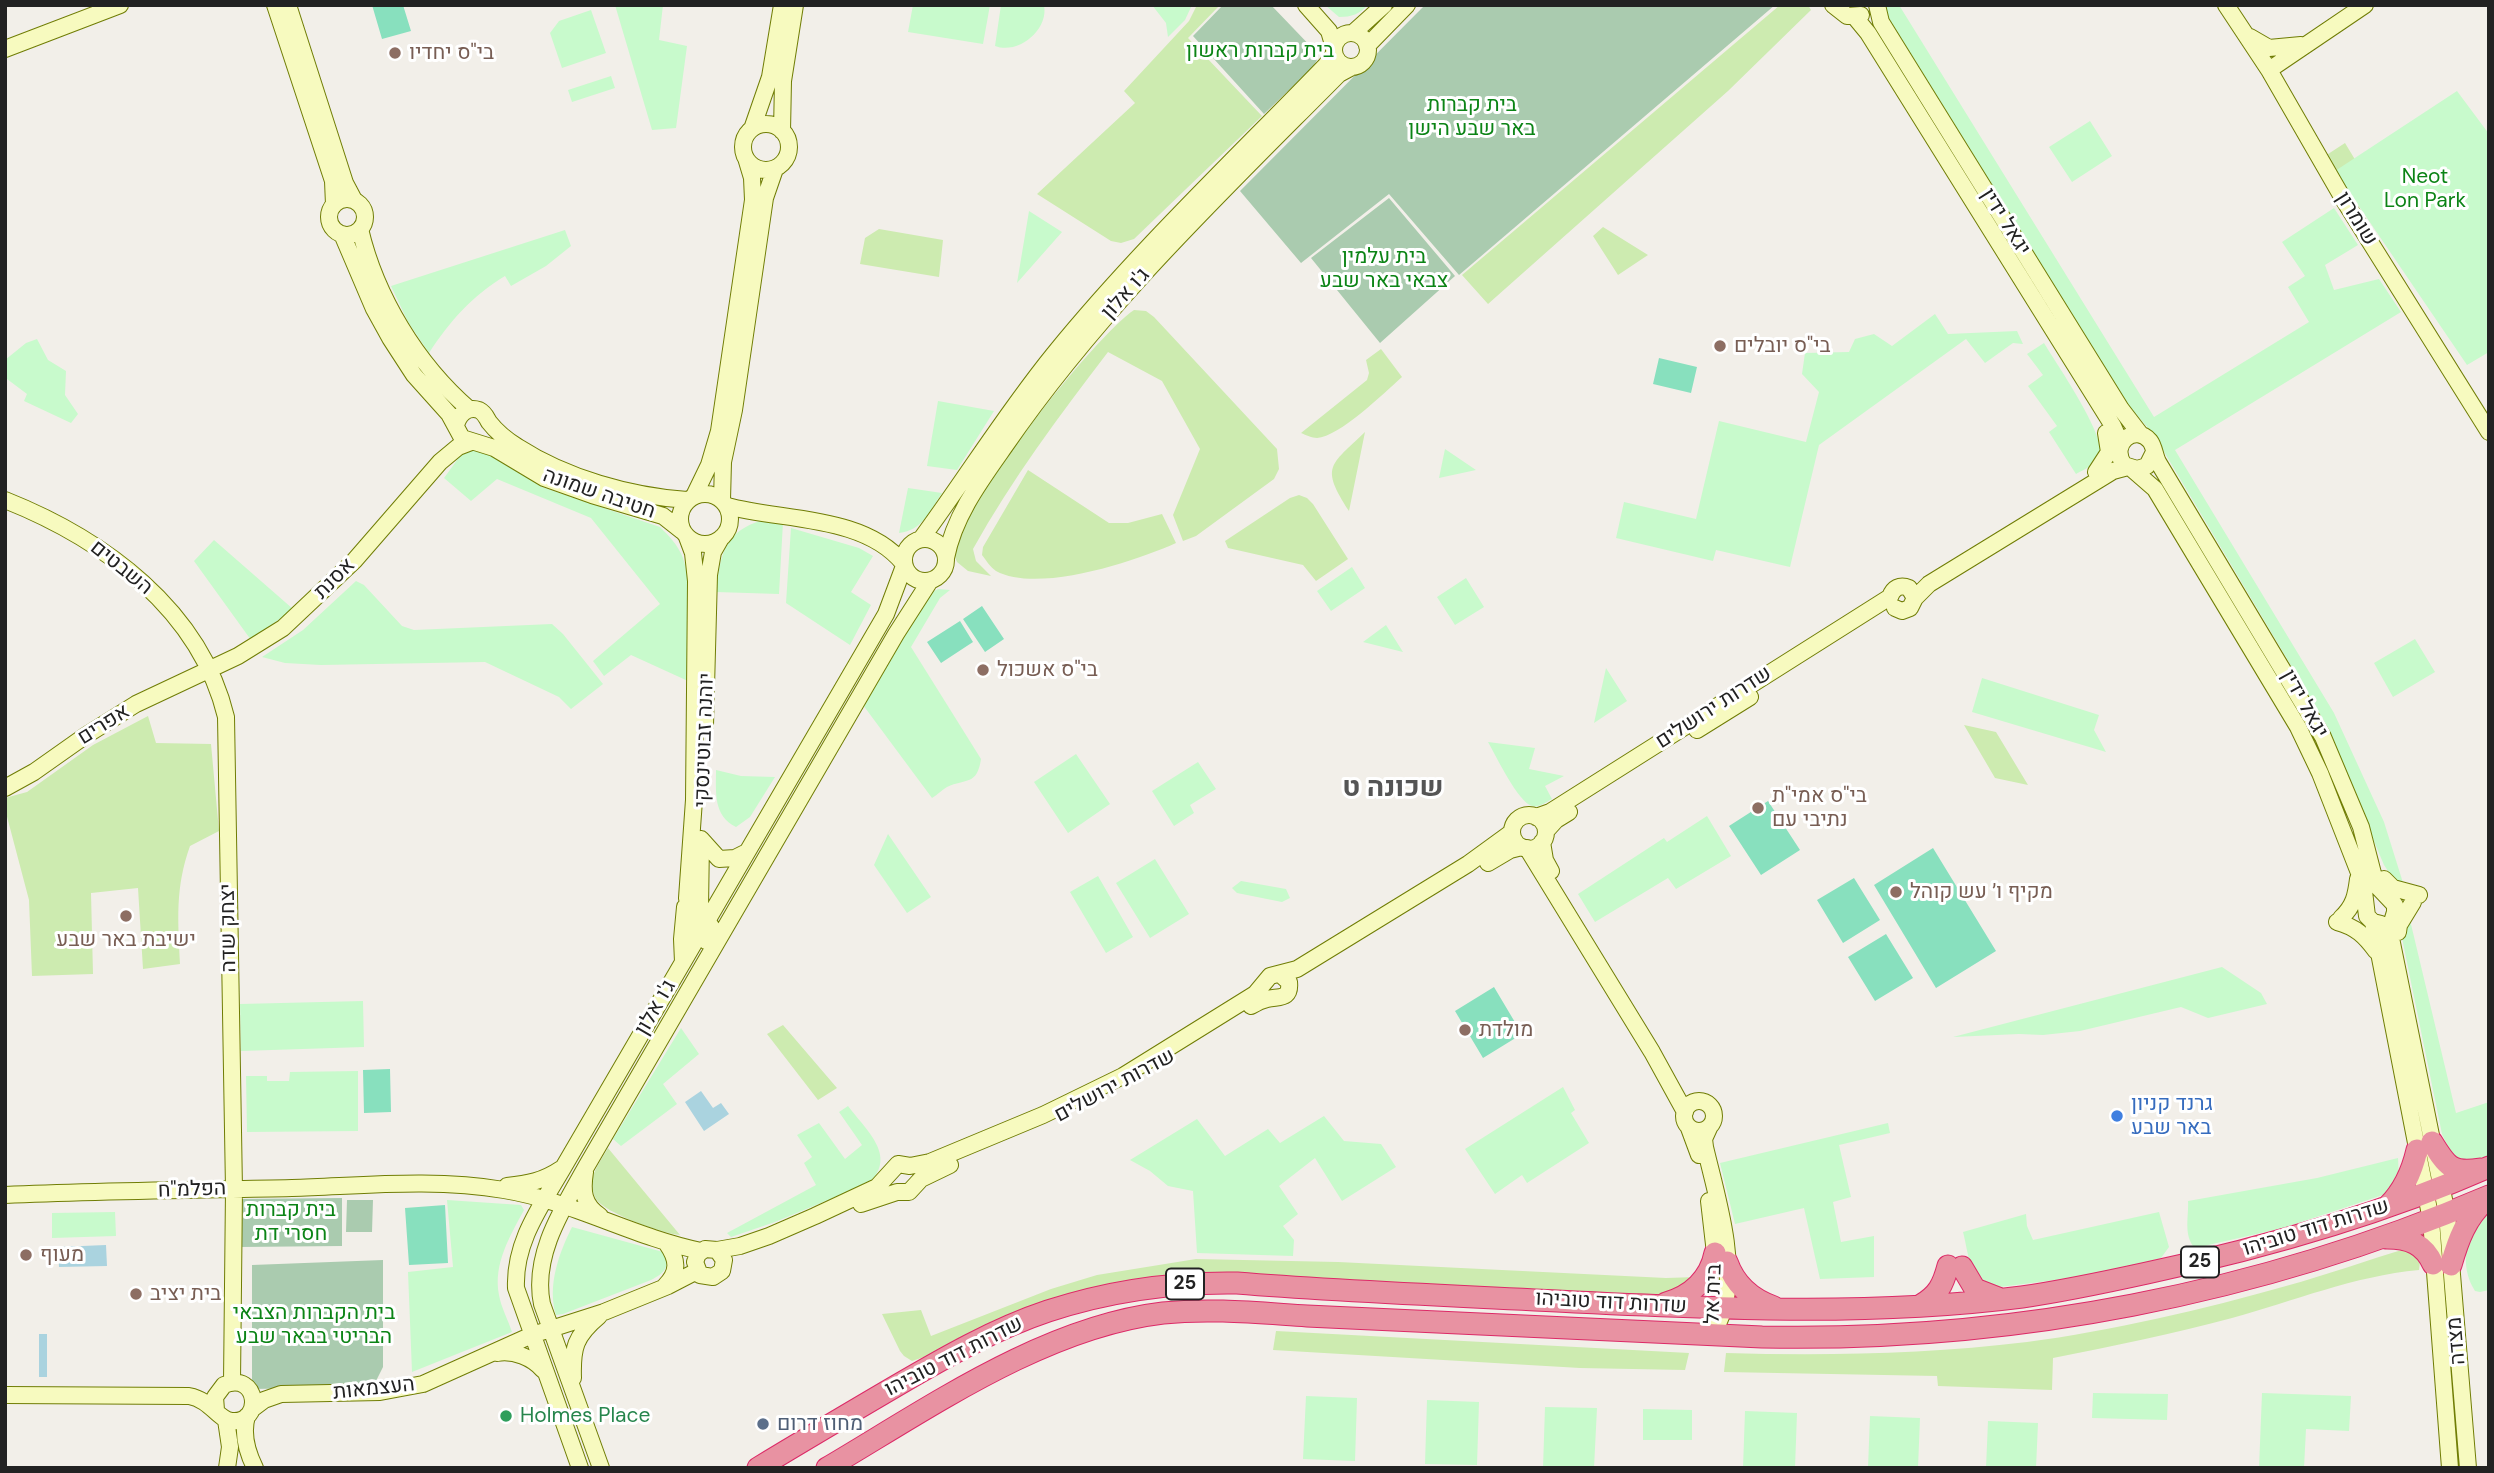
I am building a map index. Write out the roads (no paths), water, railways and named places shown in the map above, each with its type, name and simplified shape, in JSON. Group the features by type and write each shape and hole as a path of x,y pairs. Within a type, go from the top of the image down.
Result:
{"highway":[{"path":"2388,1206 2405,1185 2425,1146 2448,1166 2469,1171 2489,1167"},
{"name":"שדרות דוד טוביהו","path":"758,1468 950,1354 1006,1328 1048,1311 1157,1286 1237,1283 1654,1306 1783,1310 2000,1299 2064,1290 2206,1260 2301,1235 2435,1190 2489,1167"},
{"path":"2371,1240 2409,1240 2442,1265 2469,1219 2489,1197"},
{"name":"שדרות דוד טוביהו","path":"827,1468 1029,1353 1092,1329 1161,1313 1235,1311 1815,1338 1963,1331 2069,1317 2217,1286 2309,1261 2489,1197"},
{"path":"1654,1306 1686,1296 1697,1287 1721,1257 1742,1289 1764,1303 1783,1310"},
{"path":"1921,1305 1934,1298 1955,1267 1975,1289 2000,1299"}],"street":[{"path":"5,49 120,5"},
{"path":"275,5 333,181 334,205 330,223 336,231 352,234 360,229 365,214 345,183 288,5"},
{"path":"769,514 744,518 715,542 701,544 685,534 679,515 691,498 713,452 723,408 753,200 752,178 744,144 752,129 770,76 782,5"},
{"path":"782,131 783,81 795,5"},
{"path":"1334,51 1338,38 1351,33 1384,5"},
{"path":"1367,46 1407,5"},
{"path":"1833,5 1841,13 1854,16 1868,12 1876,5"},
{"name":"יגאל ידין","path":"1876,5 1881,22 2114,397 2141,435"},
{"name":"שומרון","path":"2226,5 2269,70 2345,202 2489,432"},
{"path":"2269,70 2365,5"},
{"path":"1308,7 1362,37 1367,46 1366,57 1352,67 1339,62 1329,32 1308,7"},
{"name":"יגאל ידין","path":"1854,16 1868,33 2113,426 2120,448"},
{"path":"2245,33 2263,47 2307,44"},
{"name":"ג'ו אלון","path":"918,540 1055,352 1107,291 1326,65 1334,51"},
{"name":"ג'ו אלון","path":"946,558 954,529 967,503 1018,426 1067,362 1178,238 1339,74 1352,67"},
{"path":"746,158 755,168 768,170 775,169 788,155 789,142 777,127 764,124 752,129"},
{"path":"725,533 730,513 724,503 723,462 734,410 765,198 775,169"},
{"path":"334,205 345,199 354,200"},
{"path":"360,229 381,287 404,330 427,365 470,410"},
{"path":"342,234 374,309 390,338 414,375 449,414 462,438 473,442 487,434 489,421 481,411 470,410 458,417 457,428"},
{"path":"2083,379 2109,445 2107,458 2096,472"},
{"name":"חטיבה שמונה","path":"489,421 513,444 550,464 622,489 691,498"},
{"name":"אסנת","path":"440,462 457,428"},
{"path":"2141,435 2150,441 2154,452 2147,466 2113,471 1912,593 2107,466 2130,436 2141,435"},
{"name":"חטיבה שמונה","path":"473,442 494,448 544,478 663,516 685,534"},
{"name":"אסנת","path":"208,670 259,644 303,612 354,561 440,462 458,447 473,442"},
{"path":"2120,448 2121,461 2130,468"},
{"name":"יגאל ידין","path":"2154,452 2314,718 2361,827 2376,885 2386,895"},
{"name":"יגאל ידין","path":"2130,468 2155,489 2298,727 2320,773 2359,873 2367,904"},
{"path":"2083,489 2108,478 2129,479 2147,489 2173,519"},
{"path":"691,498 709,494 724,503 825,523 867,537 889,549 911,577 923,582 930,581 943,571 946,558 940,545 934,541 867,537"},
{"name":"השבטים","path":"5,499 70,530 113,557 135,575 182,626 208,670"},
{"name":"יוהנה זבוטינסקי","path":"703,928 700,908 701,839 709,586 713,552 725,533"},
{"name":"יוהנה זבוטינסקי","path":"685,534 692,553 696,582 694,800 687,898 690,917 717,943"},
{"path":"904,565 905,551 918,540"},
{"name":"ג'ו אלון","path":"580,1468 516,1288 515,1271 522,1243 544,1200 886,614 904,565"},
{"name":"ג'ו אלון","path":"601,1468 542,1304 540,1281 548,1242 586,1167 909,611 930,581"},
{"path":"1892,603 1892,591 1899,587 1912,593"},
{"name":"שדרות ירושלים","path":"1536,817 1550,812 1892,603"},
{"name":"שדרות ירושלים","path":"1285,980 1510,850 1534,842 1556,820 1887,610 1892,603"},
{"name":"אפרים","path":"5,788 34,772 136,704 208,670"},
{"name":"יצחק שדה","path":"208,670 226,717 234,1189 232,1382"},
{"path":"1528,815 1536,817 1543,822 1534,842 1515,841 1512,832 1514,824 1528,815"},
{"path":"2361,827 2381,876 2393,888 2416,899 2399,925 2387,954"},
{"path":"1269,991 1270,976 1285,980 1297,969 1468,864 1512,832"},
{"path":"701,839 719,859 735,859 747,852"},
{"name":"בית אל","path":"1534,842 1688,1114 1701,1160 1721,1257"},
{"path":"2359,873 2355,901 2339,920 2362,933 2387,954"},
{"path":"2387,954 2396,907 2393,900 2386,895 2375,896 2367,904 2367,916 2373,922 2387,954 2439,1217"},
{"path":"683,962 682,939 687,898"},
{"path":"2373,922 2382,924 2392,919"},
{"name":"שדרות ירושלים","path":"910,1166 930,1163 1043,1115 1123,1076 1255,994 1269,991"},
{"name":"שדרות ירושלים","path":"916,1184 927,1175 1099,1099 1258,1002 1269,991"},
{"path":"1703,1101 1713,1108 1715,1118 1709,1128 1698,1131 1688,1114 1703,1101"},
{"name":"בית אל","path":"1709,1128 1704,1139 1705,1147 1722,1219 1720,1308 1713,1335"},
{"path":"544,1200 667,1244 714,1255 864,1202 897,1192 909,1192 916,1184 917,1176 910,1166 898,1164 877,1186 863,1194 769,1236 714,1255 695,1258 697,1271 705,1277 713,1277 722,1271 714,1255"},
{"path":"586,1167 583,1186 587,1205 591,1211 611,1223"},
{"path":"489,1188 534,1183 563,1168"},
{"path":"888,1176 889,1184 897,1192"},
{"name":"הפלמ\"ח","path":"5,1195 440,1184 489,1188 544,1200"},
{"name":"מצדה","path":"2439,1217 2450,1468"},
{"path":"663,1288 675,1272 676,1262 667,1244"},
{"name":"מצדה","path":"2442,1265 2468,1468"},
{"path":"532,1335 604,1312 697,1271"},
{"path":"573,1391 573,1352 578,1338 583,1330 604,1312"},
{"name":"העצמאות","path":"249,1413 264,1400 281,1394 380,1392 423,1384 532,1335"},
{"path":"488,1354 504,1352 521,1355 537,1364 545,1373"},
{"path":"227,1468 230,1447 216,1394 224,1385 232,1382 240,1383 250,1390 253,1398 245,1436 255,1468"},
{"path":"5,1395 189,1396 201,1398 221,1415 237,1421 249,1413"}],"water":[{"path":"701,1091 713,1108 721,1103 729,1114 704,1131 685,1102"},
{"path":"106,1245 107,1266 59,1267 58,1247"},
{"path":"39,1334 47,1334 47,1377 39,1377"}],"place":[{"name":"בי\"ס יחדיו","path":"395,53"},
{"name":"בי\"ס יובלים","path":"1720,346"},
{"name":"בי\"ס אשכול","path":"983,670"},
{"name":"בי\"ס אמי\"ת נתיבי עם","path":"1758,808"},
{"name":"מקיף ו׳ עש קוהל","path":"1896,892"},
{"name":"ישיבת באר שבע","path":"126,916"},
{"name":"מולדת","path":"1465,1030"},
{"name":"גרנד קניון באר שבע","path":"2117,1116"},
{"name":"מעוף","path":"26,1255"},
{"name":"בית יציב","path":"136,1294"},
{"name":"Holmes Place","path":"506,1416"},
{"name":"מחוז דרום","path":"763,1424"}],"district":[{"name":"שכונה ט","path":"1393,789"}],"park label":[{"name":"בית קברות ראשון","path":"1260,51"},
{"name":"בית קברות באר שבע הישן","path":"1472,117"},
{"name":"Neot Lon Park","path":"2425,189"},
{"name":"בית עלמין צבאי באר שבע","path":"1384,269"},
{"name":"בית קברות חסרי דת","path":"291,1222"},
{"name":"בית הקברות הצבאי הבריטי בבאר שבע","path":"314,1325"}]}
